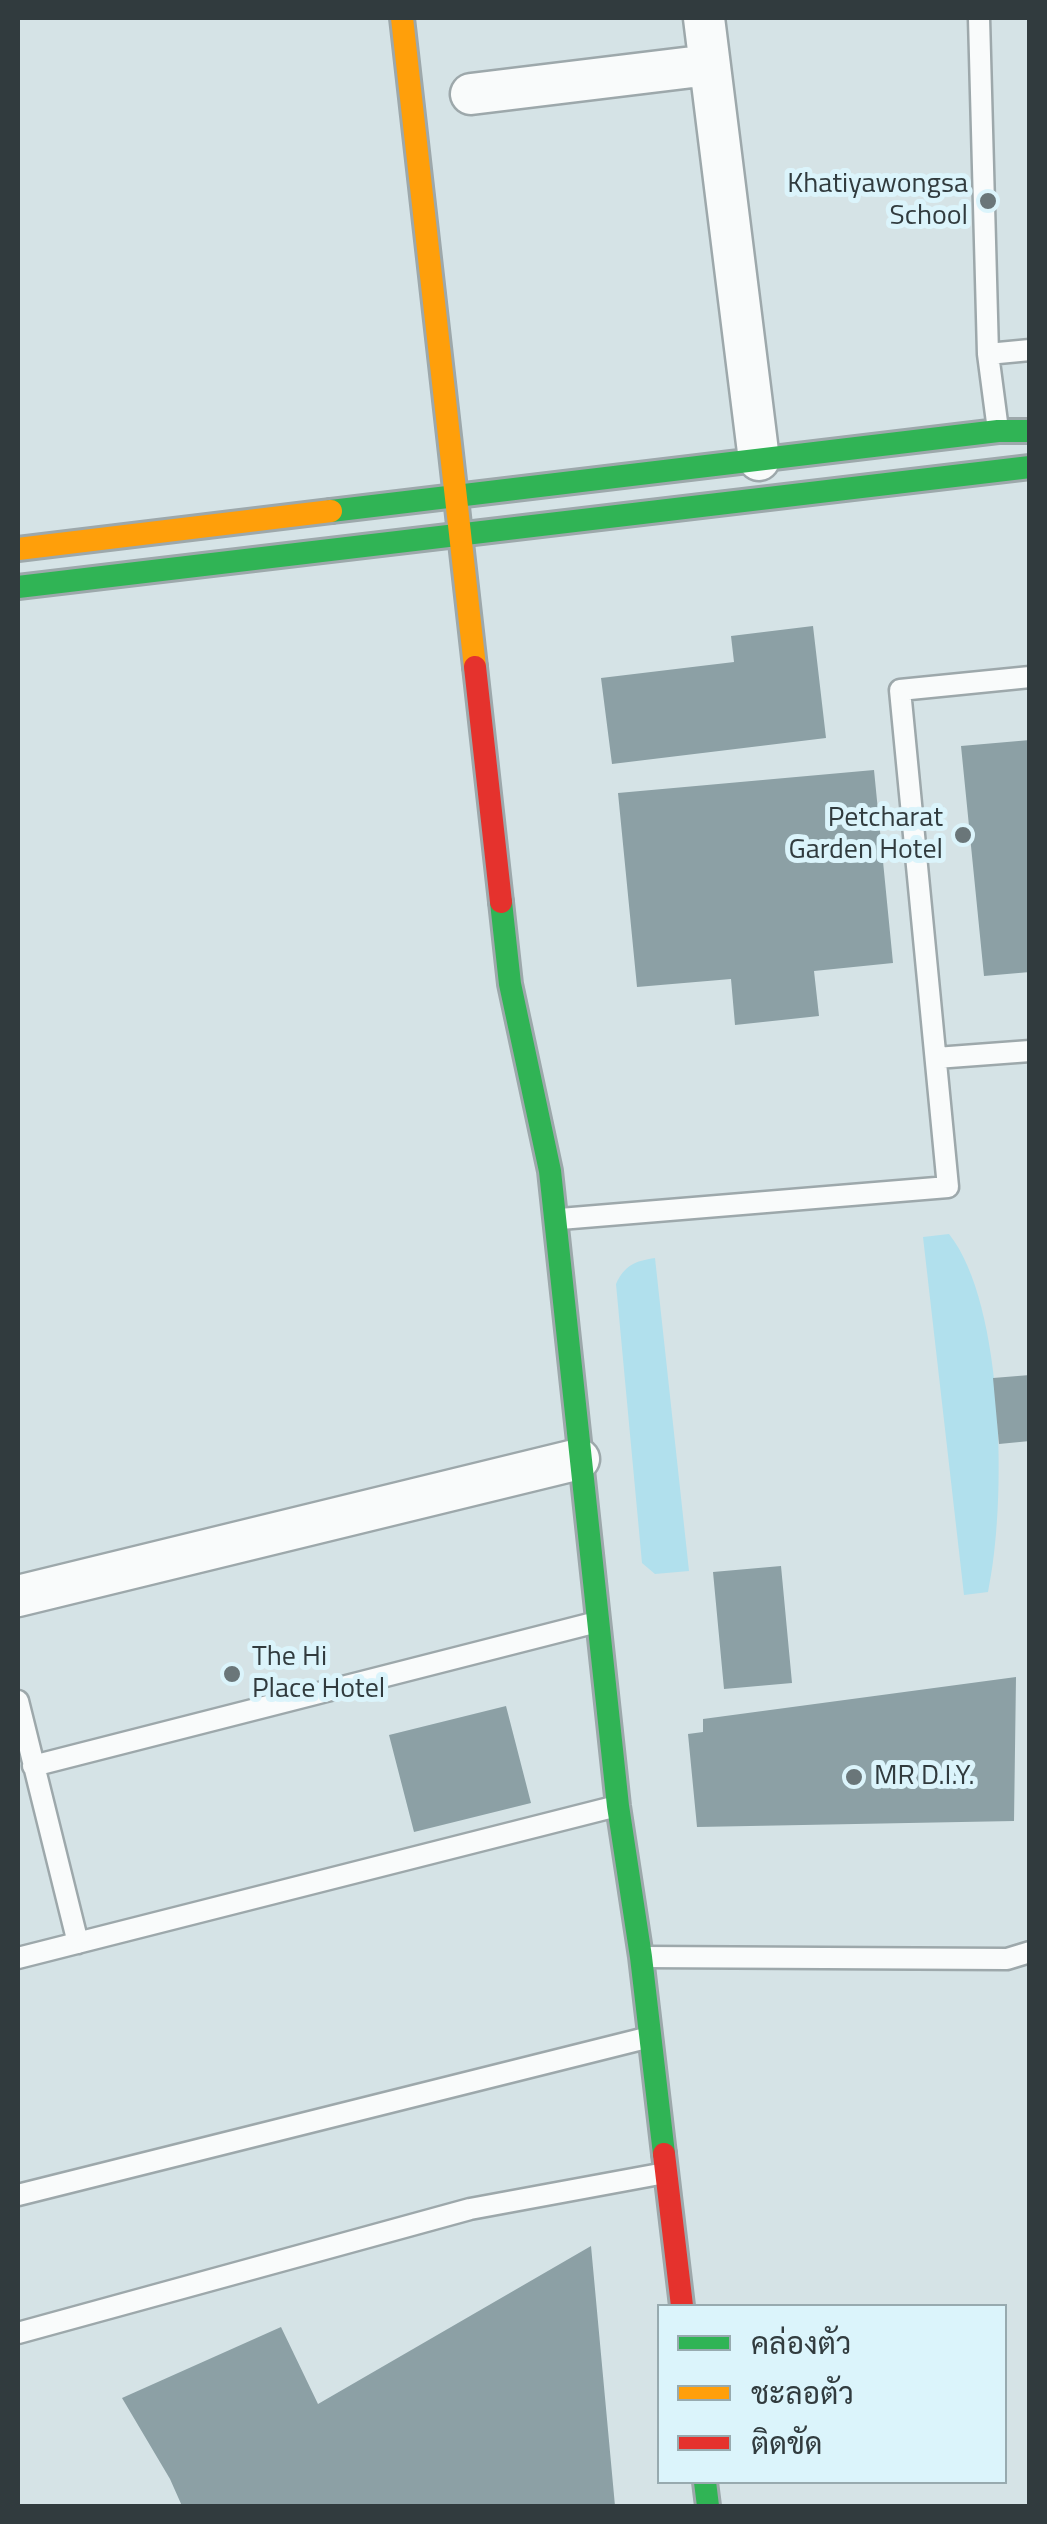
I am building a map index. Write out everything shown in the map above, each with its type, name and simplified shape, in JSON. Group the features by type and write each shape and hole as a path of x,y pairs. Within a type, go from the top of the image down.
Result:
{"street":[{"path":"402,18 510,984 550,1171"},
{"path":"704,18 759,460"},
{"path":"472,94 709,65"},
{"path":"18,548 455,496 493,484 1030,431"},
{"path":"18,587 460,537 499,542 1030,467"},
{"path":"493,484 499,542"},
{"path":"548,1056 550,1171 579,1459 618,1806 641,1957 682,2304"},
{"path":"18,1596 579,1459"}],"lane":[{"path":"978,18 988,354 1002,472"},
{"path":"988,354 1030,350"},
{"path":"555,1219 948,1187 900,690 1030,677"},
{"path":"936,1058 1030,1051"},
{"path":"33,1766 597,1622"},
{"path":"18,1701 78,1943"},
{"path":"18,1958 618,1806"},
{"path":"641,1957 1007,1960 1030,1952"},
{"path":"18,2195 650,2037"},
{"path":"18,2333 470,2209 665,2173"}],"shaded area":[{"path":"949,1234 968,1266 981,1307 997,1407 998,1509 988,1592 964,1595 923,1237"},
{"path":"655,1258 689,1571 655,1574 642,1563 616,1284 631,1265"}],"building":[{"path":"813,626 826,738 612,764 601,678 734,662 731,636"},
{"path":"1030,740 1030,972 984,976 961,746"},
{"path":"874,770 893,963 814,971 819,1016 735,1025 731,979 637,987 618,793"},
{"path":"1030,1375 1030,1441 999,1444 993,1378"},
{"path":"781,1566 792,1683 724,1689 713,1572"},
{"name":"MR D.I.Y.","path":"1016,1677 1014,1821 697,1827 688,1734 703,1732 703,1719"},
{"path":"506,1706 531,1803 414,1832 389,1735"},
{"path":"591,2246 615,2506 182,2506 122,2398 281,2327 318,2404"}],"traffic: fast":[{"path":"331,511 998,431 1030,431"},
{"path":"18,587 1030,467"},
{"path":"501,902 510,984 550,1171 618,1806 641,1957 664,2154"},
{"path":"705,2484 708,2506"}],"traffic: slow":[{"path":"402,18 475,667"},
{"path":"18,549 331,511"}],"traffic: jam":[{"path":"475,667 501,902"},
{"path":"664,2154 682,2304"}],"place":[{"name":"Khatiyawongsa School","path":"988,201"},
{"name":"Petcharat Garden Hotel","path":"963,835"},
{"name":"The Hi Place Hotel","path":"232,1674"},
{"name":"MR D.I.Y.","path":"854,1777"}]}
